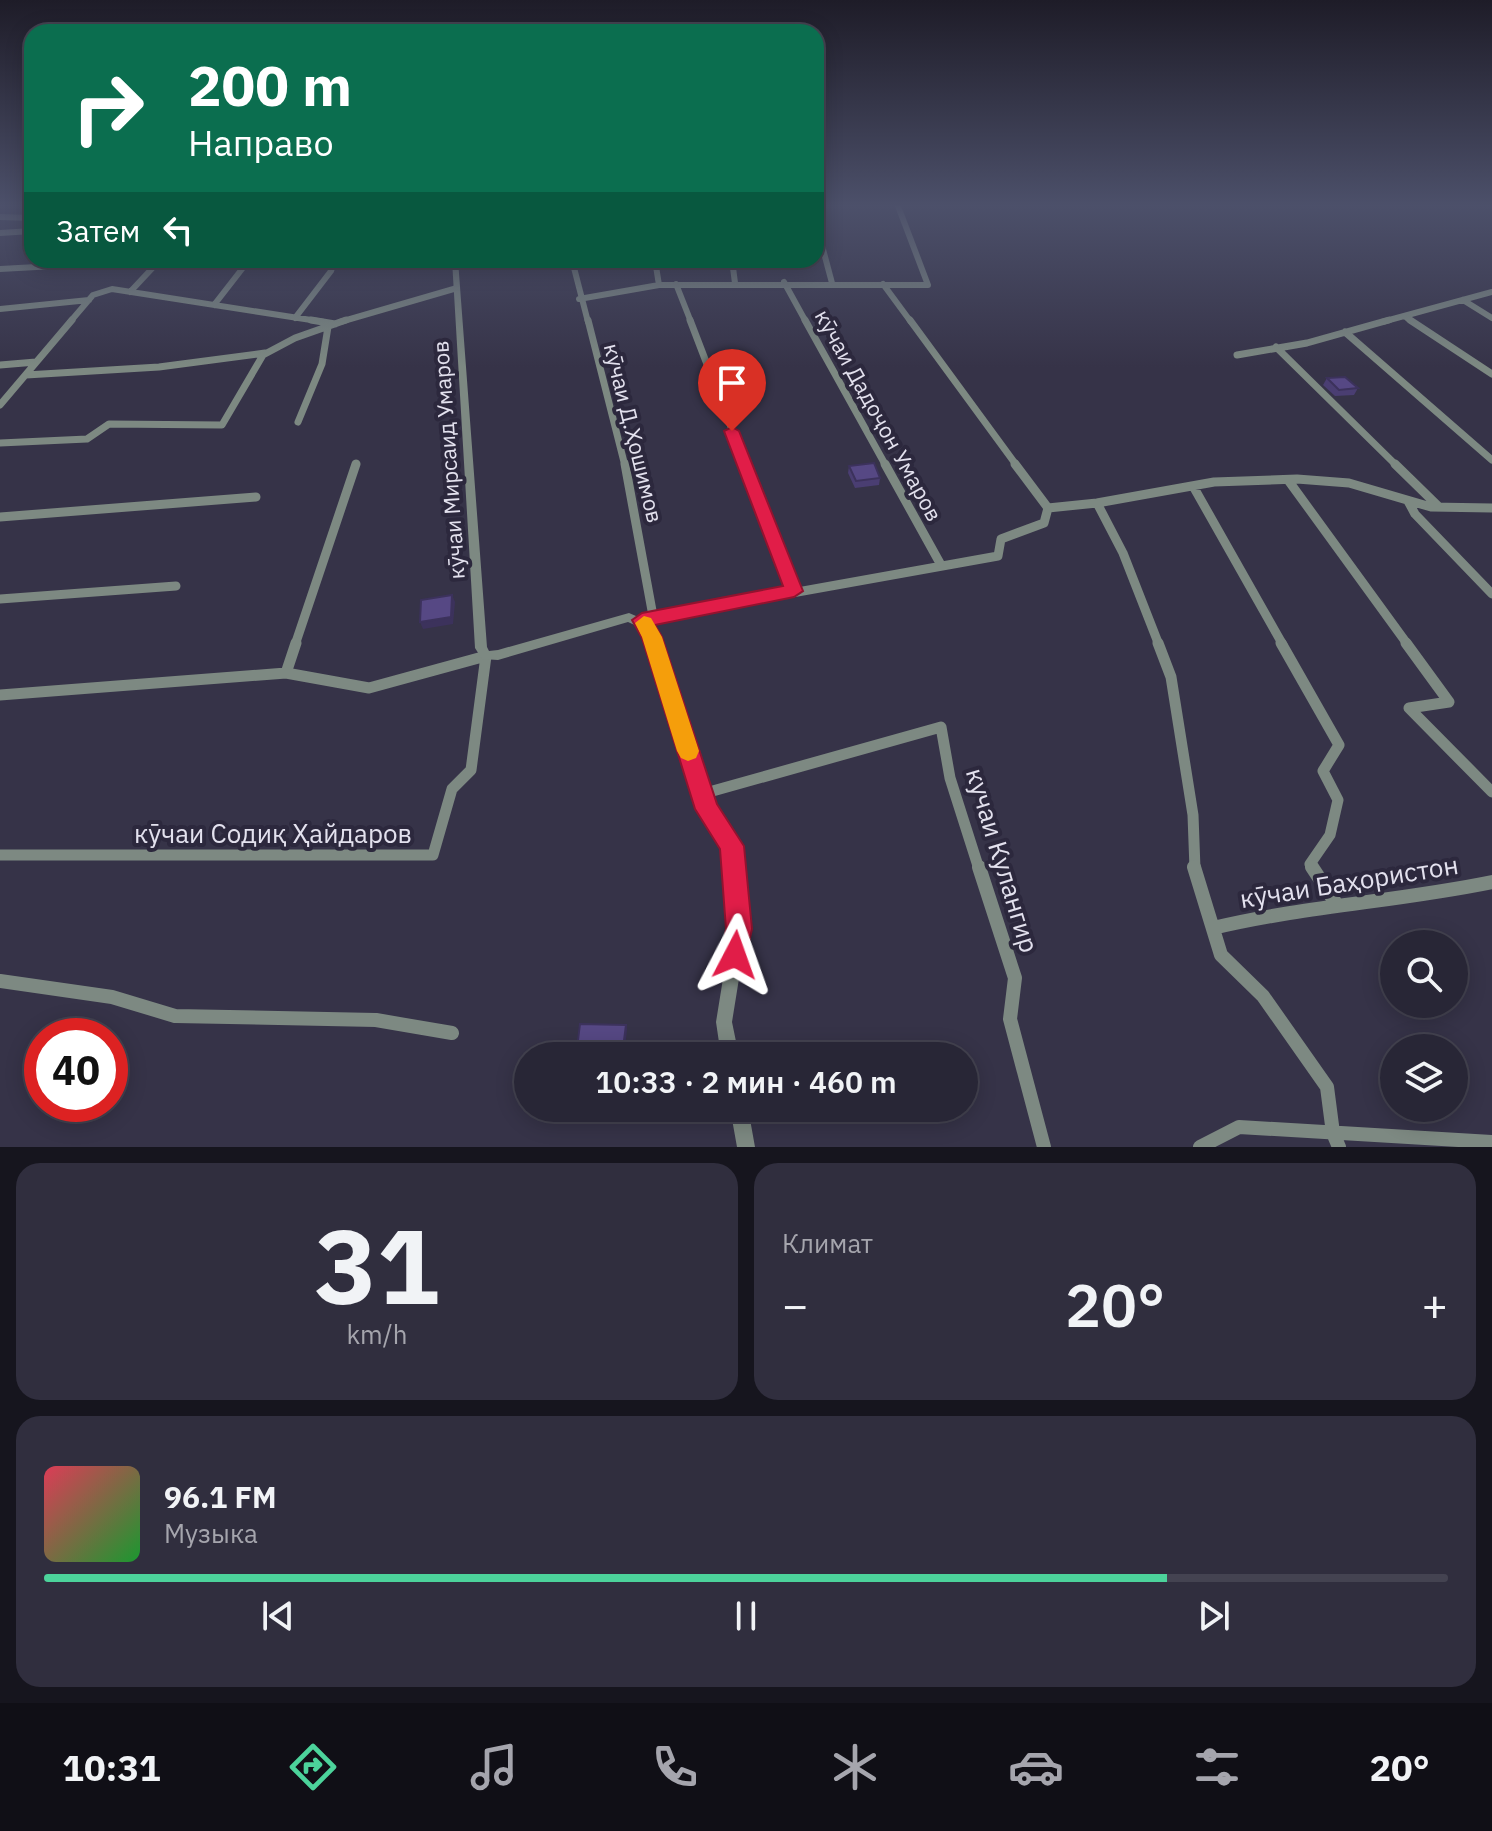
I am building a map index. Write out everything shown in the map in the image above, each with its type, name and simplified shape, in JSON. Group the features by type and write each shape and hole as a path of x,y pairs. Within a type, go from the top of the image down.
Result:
{"street":[{"name":"кӯчаи Дадоҷон Умаров","path":"826,260 832,283"},
{"path":"579,299 676,284 784,282 928,285 918,260"},
{"path":"0,269 24,268"},
{"path":"130,292 152,268"},
{"path":"214,305 243,268"},
{"path":"295,318 332,268"},
{"name":"кӯчаи Мирсаид Умаров","path":"456,268 481,648 486,656"},
{"name":"кӯчаи Д.Ҳошимов","path":"573,268 579,299 596,346 644,549 647,618"},
{"path":"656,268 659,285"},
{"path":"733,268 735,283"},
{"name":"кӯчаи Дадоҷон Умаров","path":"784,282 941,565"},
{"path":"676,284 794,591"},
{"path":"883,284 1048,508"},
{"path":"25,375 159,367 265,353 332,326 435,292 457,288"},
{"path":"0,405 93,295 112,289 332,326"},
{"path":"1237,355 1407,318 1492,292"},
{"path":"0,309 89,300"},
{"path":"1463,300 1492,318"},
{"path":"1407,318 1492,374"},
{"path":"298,422 308,394 319,378 332,326"},
{"path":"1345,332 1492,460"},
{"path":"1276,347 1439,507"},
{"path":"0,443 87,439 109,424 222,425 265,353"},
{"path":"0,365 36,362"},
{"path":"286,673 356,464"},
{"path":"1048,508 1097,503 1214,482 1288,480 1349,483 1439,507 1492,508"},
{"path":"1288,480 1449,702 1409,708 1492,792"},
{"path":"1193,486 1339,745 1323,771 1338,800 1330,835 1310,864 1337,905"},
{"path":"0,517 256,497"},
{"path":"1408,501 1415,514 1492,594"},
{"path":"1097,503 1123,553 1171,677 1193,815 1193,862 1221,955 1263,996 1327,1087 1336,1140"},
{"path":"0,695 286,673 369,688 629,617 647,618 998,556 1001,539 1044,523 1048,508"},
{"path":"0,599 176,586"},
{"path":"647,618 707,809 732,846 739,929 724,1022 728,1042"},
{"name":"кӯчаи Содиқ Ҳайдаров","path":"0,855 433,855 452,789 471,770 486,656"},
{"name":"кучаи Кулангир","path":"702,794 941,727 950,778 1015,978 1010,1019 1044,1147"},
{"name":"кӯчаи Баҳористон","path":"1213,928 1262,914 1457,890 1492,882"},
{"path":"0,981 112,997 175,1016 376,1020 452,1033"},
{"path":"742,1122 746,1147"},
{"path":"1200,1147 1239,1127 1336,1140 1492,1142"}],"building":[{"path":"1345,377 1358,388 1339,390 1327,378"},
{"path":"874,463 880,478 856,481 849,466"},
{"path":"452,595 451,617 420,622 421,600"},
{"path":"580,1024 626,1025 624,1042 578,1042"}],"slow traffic":[{"path":"644,623 652,637 688,751"}],"route":[{"path":"732,431 794,591 642,620 652,637 707,809 732,846 739,929 735,955"}]}
